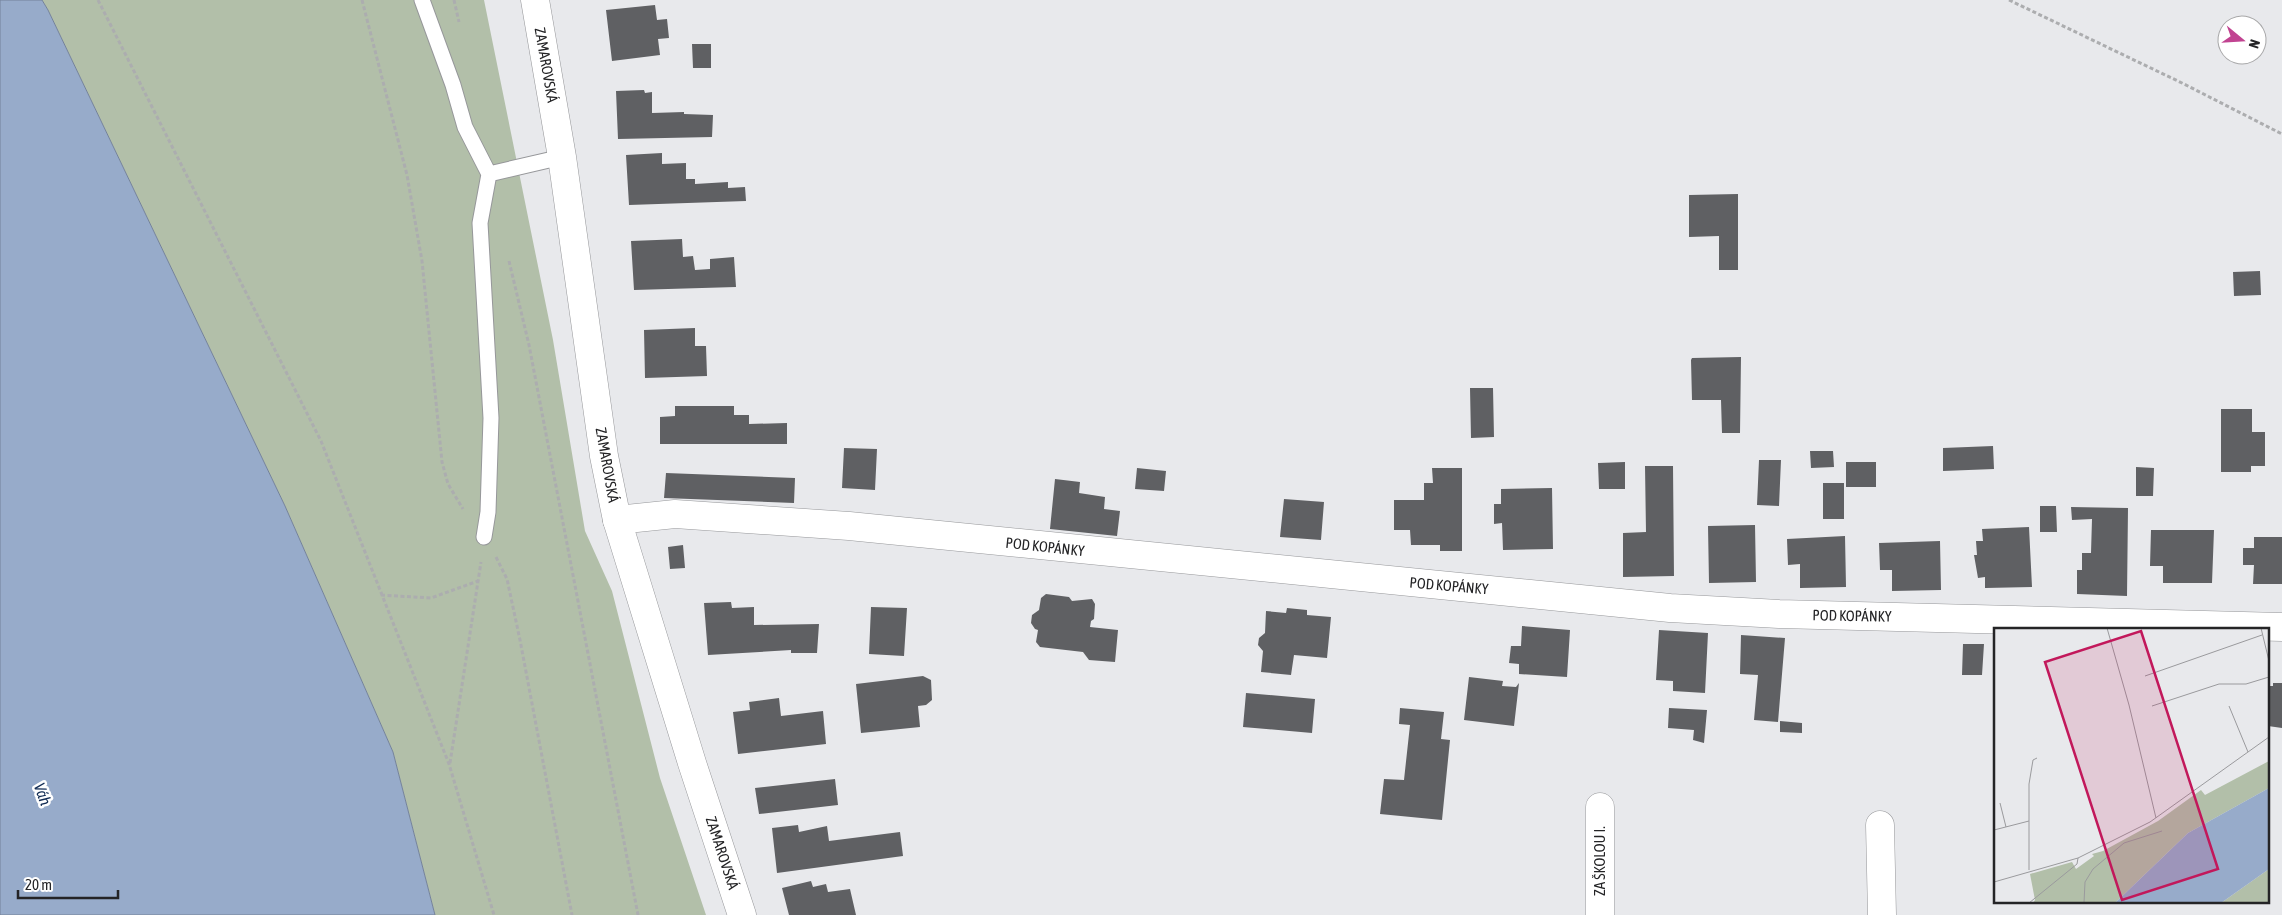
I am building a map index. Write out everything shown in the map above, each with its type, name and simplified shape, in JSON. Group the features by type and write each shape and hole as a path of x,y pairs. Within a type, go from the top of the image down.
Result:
{"street":[{"name":"ZAMAROVSKÁ","path":"535,0 562,157 604,456 617,520 689,753 742,915"},
{"name":"POD KOPÁNKY","path":"617,520 675,514 850,526 1670,608 1779,614 2282,627"},
{"name":"ZA ŠKOLOU I.","path":"1600,807 1600,915"},
{"path":"1880,825 1882,915"}],"lane":[{"path":"422,0 454,85 465,127 496,172"},
{"path":"496,172 562,157"},
{"path":"484,537 488,512 491,418 480,223 496,172"}],"path":[{"path":"98,0 321,441 450,764 494,915"},
{"path":"2009,0 2182,82 2282,134"},
{"path":"509,259 529,345 638,915"},
{"path":"450,764 484,537"},
{"path":"381,595 431,598 478,581"}],"green space":[{"path":"42,0 484,0 553,340 585,531 612,591 660,778 706,915 435,915 393,752 285,506"}],"water":[{"name":"Váh","path":"0,0 42,0 48,10 285,506 393,752 435,915 0,915"}],"building":[{"path":"655,5 657,20 667,19 669,38 658,39 660,55 612,61 606,10"},
{"path":"692,44 711,44 711,68 693,68"},
{"path":"644,90 645,93 652,92 652,113 684,112 684,114 713,115 712,137 618,139 616,91"},
{"path":"662,153 662,164 686,163 686,179 695,179 695,184 728,182 728,188 745,187 746,201 629,205 626,155"},
{"path":"1738,194 1738,270 1719,270 1719,236 1689,237 1689,195"},
{"path":"682,239 683,257 693,256 695,270 710,269 710,259 734,257 736,287 634,290 631,241"},
{"path":"2260,271 2261,295 2234,296 2233,272"},
{"path":"695,328 695,346 706,346 707,376 645,378 644,330"},
{"path":"1741,357 1740,433 1722,433 1721,400 1692,400 1691,360 1692,358"},
{"path":"1470,388 1493,388 1494,437 1471,438"},
{"path":"675,406 734,406 734,415 749,415 749,424 787,423 787,444 660,444 660,417 675,416"},
{"path":"2221,409 2252,409 2252,432 2265,432 2265,466 2251,466 2251,472 2221,472"},
{"path":"1993,446 1994,469 1943,471 1943,448"},
{"path":"844,448 877,449 875,490 842,488"},
{"path":"1810,451 1833,451 1834,467 1811,468"},
{"path":"1759,460 1781,460 1779,506 1757,505"},
{"path":"1625,462 1625,489 1599,489 1598,463"},
{"path":"1846,462 1876,462 1876,487 1846,487"},
{"path":"1645,466 1673,466 1674,576 1623,577 1623,533 1646,532"},
{"path":"2136,467 2154,468 2153,496 2136,496"},
{"path":"1137,468 1166,471 1164,491 1135,489"},
{"path":"1432,468 1462,468 1462,551 1440,551 1440,545 1411,545 1410,530 1394,530 1394,500 1424,500 1424,483 1433,483"},
{"path":"666,473 795,478 794,503 664,498"},
{"path":"1055,479 1080,482 1079,493 1105,497 1104,509 1120,511 1117,536 1050,529"},
{"path":"1823,483 1844,483 1844,519 1823,519"},
{"path":"1552,488 1553,549 1503,550 1502,523 1494,524 1494,504 1501,504 1501,489"},
{"path":"1284,499 1324,502 1321,540 1280,537"},
{"path":"2040,506 2056,506 2057,532 2040,532"},
{"path":"2071,507 2128,508 2127,596 2077,594 2077,570 2082,570 2082,553 2091,553 2092,519 2072,520"},
{"path":"1755,525 1756,582 1709,583 1708,526"},
{"path":"2029,527 2032,587 1985,588 1985,577 1978,578 1974,555 1977,555 1976,541 1983,541 1982,529"},
{"path":"2151,530 2214,530 2212,583 2163,583 2163,566 2150,566"},
{"path":"1845,536 1846,587 1800,588 1800,564 1788,565 1787,539"},
{"path":"2254,537 2282,537 2282,584 2253,584 2254,565 2243,565 2243,548 2254,548"},
{"path":"1940,541 1941,590 1892,591 1892,570 1880,570 1879,543"},
{"path":"683,545 685,568 670,569 668,547"},
{"path":"1046,594 1069,597 1072,601 1092,599 1095,604 1094,619 1091,621 1090,627 1118,630 1115,662 1089,660 1083,652 1040,647 1036,642 1038,630 1031,623 1032,615 1039,610 1041,598"},
{"path":"731,602 732,608 754,607 754,625 819,624 817,653 791,653 791,650 708,655 704,603"},
{"path":"871,607 907,608 904,656 869,654"},
{"path":"1287,608 1307,610 1307,615 1331,617 1327,658 1294,655 1291,675 1261,672 1263,651 1258,645 1259,638 1265,633 1266,611 1286,613"},
{"path":"1522,626 1570,630 1567,677 1519,674 1519,664 1509,663 1511,646 1521,646"},
{"path":"1659,630 1708,633 1705,693 1673,691 1673,681 1656,680"},
{"path":"1741,635 1785,638 1778,722 1754,720 1758,675 1740,674"},
{"path":"1963,644 1984,644 1982,675 1962,675"},
{"path":"923,676 931,680 932,700 926,705 918,706 920,727 861,733 856,684"},
{"path":"1469,677 1503,681 1502,686 1516,687 1519,683 1514,726 1464,720"},
{"path":"2273,683 2282,683 2282,728 2270,726 2270,686 2273,686"},
{"path":"1246,693 1315,699 1312,733 1243,727"},
{"path":"779,698 781,716 823,711 826,744 738,754 733,712 750,710 749,702"},
{"path":"1400,708 1444,712 1441,739 1450,740 1442,820 1380,814 1384,779 1404,780 1410,725 1399,724"},
{"path":"1669,708 1707,710 1704,743 1693,740 1694,730 1668,728"},
{"path":"1780,721 1802,723 1802,733 1780,732"},
{"path":"835,779 838,805 759,814 755,788"},
{"path":"798,825 799,832 827,826 829,841 900,832 903,856 777,873 772,828"},
{"path":"811,881 813,887 826,884 828,892 850,889 856,915 789,915 782,888"}]}
